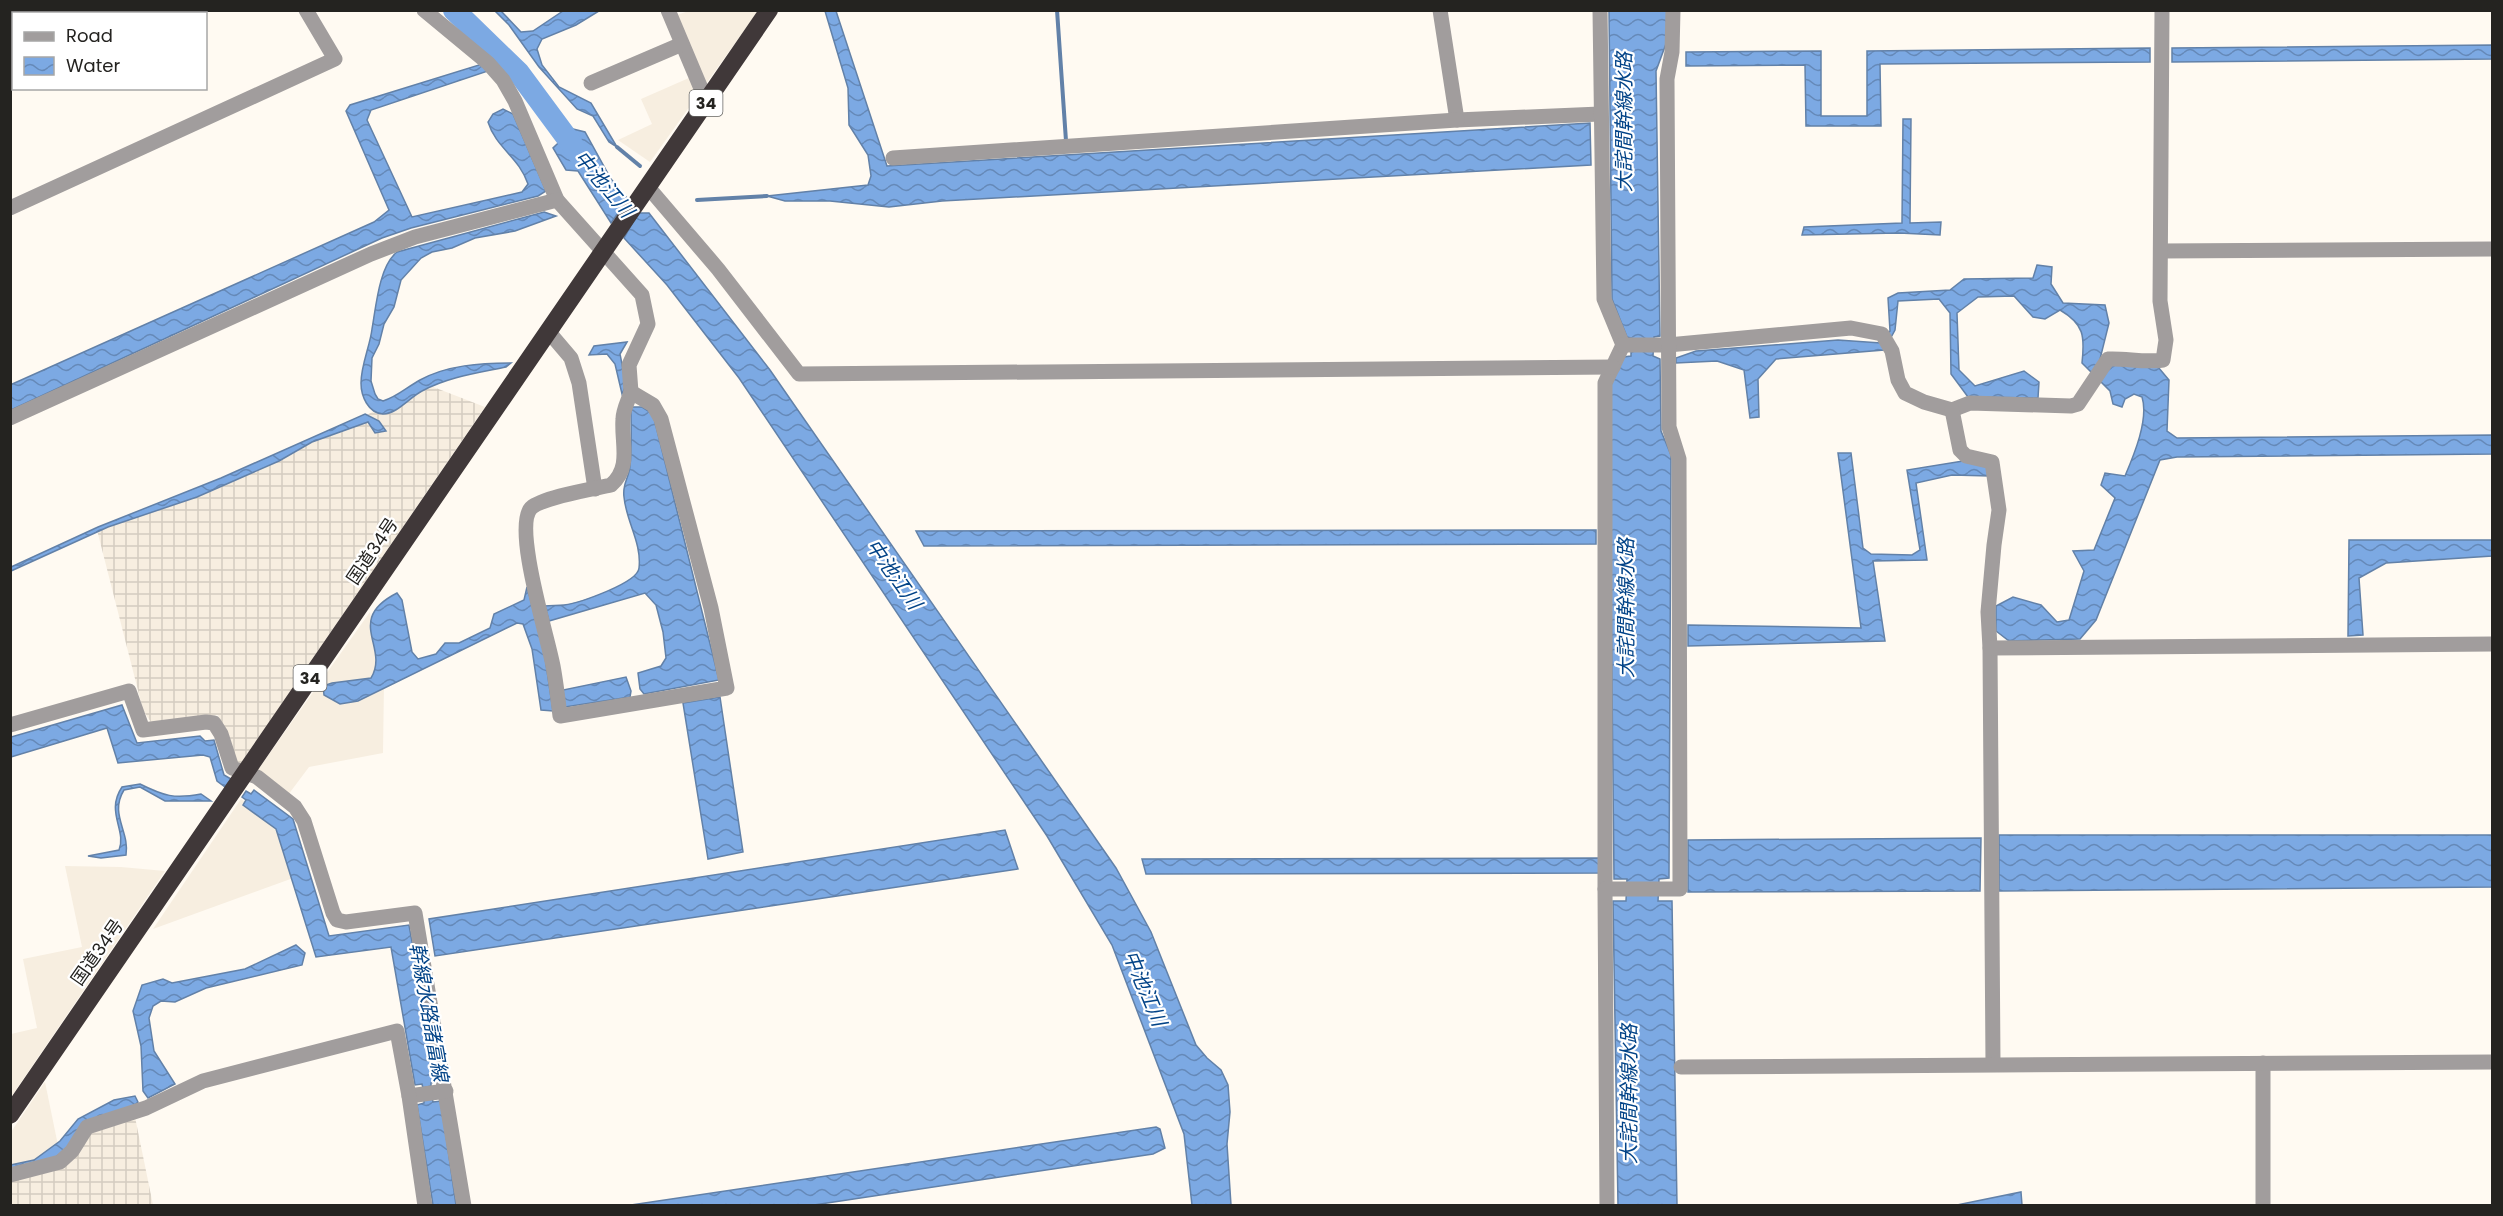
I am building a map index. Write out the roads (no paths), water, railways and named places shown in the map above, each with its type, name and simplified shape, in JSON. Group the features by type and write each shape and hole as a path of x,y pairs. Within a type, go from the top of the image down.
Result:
{"highway":[{"name":"国道34号","path":"10,1115 769,10"}],"street":[{"path":"10,208 335,59 306,10"},
{"path":"424,10 489,63 503,80 516,101 557,200 607,246 642,295 648,324 629,364 631,392 622,419 624,466 620,477 611,484 541,503 531,508 526,518 526,543 534,590 553,666 560,716 727,688 711,608 661,419 653,405 631,392"},
{"path":"668,10 708,99"},
{"path":"1440,10 1457,120"},
{"path":"1599,10 1604,299 1623,345 1605,384 1607,1206"},
{"path":"1605,889 1680,889 1679,459 1670,426 1663,345 1667,79 1672,52 1673,10"},
{"path":"1623,345 1663,345 1851,328 1882,334 1892,351 1898,380 1905,393 1924,402 1952,410 1970,404 2071,406 2078,404 2108,359 2163,360 2166,340 2160,301 2162,10"},
{"path":"591,83 682,44"},
{"path":"893,158 1457,120 1600,114"},
{"path":"644,191 718,269 799,374 1613,367"},
{"path":"10,418 371,254 415,237 557,200"},
{"path":"2161,251 2493,249"},
{"path":"548,331 571,358 579,383 594,489"},
{"path":"1952,410 1960,450 1966,456 1992,462 1999,510 1988,612 1993,1064"},
{"path":"1990,648 2493,644"},
{"path":"10,725 129,691 143,730 214,723 221,734 232,768 257,777 296,807 304,821 333,914 337,920 346,922 415,913 427,1094 425,1206"},
{"path":"10,1174 60,1162 72,1151 87,1127 146,1108 202,1081 397,1031 427,1094 464,1206"},
{"path":"1681,1067 2493,1062"},
{"path":"2263,1063 2263,1206"}],"water":[{"path":"495,11 501,11 521,32 533,31 563,11 599,11 576,25 542,39 537,49 542,65 559,87 591,103 617,147 609,142 593,116 577,109 539,67 509,25"},
{"path":"825,11 836,11 887,166 1590,123 1591,165 942,201 889,207 830,201 785,201 767,196 868,185 871,176 868,155 849,125 848,88"},
{"name":"大詫間幹線水路","path":"1609,11 1667,11 1667,41 1656,71 1660,336 1654,337 1653,356 1660,359 1661,431 1671,455 1669,878 1659,879 1658,901 1672,901 1677,1205 1618,1205 1613,901 1626,901 1627,879 1614,879 1609,390 1623,357 1631,356 1631,338 1627,337 1612,299"},
{"path":"2492,45 2492,59 2172,62 2172,48"},
{"path":"2150,48 2150,62 1880,64 1881,126 1806,126 1805,65 1686,66 1686,52 1821,51 1821,116 1867,116 1867,51"},
{"path":"482,64 488,71 371,110 367,120 412,217 522,192 528,184 524,175 496,139 488,122 493,114 503,109 513,114 546,191 538,196 411,228 382,238 11,410 10,385 374,222 389,210 346,111 350,105"},
{"path":"1903,119 1911,119 1910,223 1941,222 1940,235 1899,233 1802,235 1804,227 1902,223"},
{"path":"573,129 585,132 611,179 628,199 611,223 578,171 566,170 553,148"},
{"path":"544,212 556,216 515,231 475,238 452,248 432,252 421,258 401,280 394,307 384,324 379,344 372,358 371,381 378,399 383,401 441,371 476,364 511,363 506,367 463,376 432,386 388,413 373,411 364,398 361,376 379,288 391,258 397,252"},
{"path":"638,213 649,213 770,370 1116,868 1151,932 1196,1045 1221,1070 1228,1085 1230,1112 1227,1144 1231,1205 1192,1205 1184,1134 1112,945 1047,836 739,378 667,285 624,238"},
{"path":"2037,265 2052,267 2051,284 2063,303 2105,305 2109,323 2100,359 2158,367 2169,380 2167,431 2177,438 2492,435 2492,454 2177,457 2160,460 2096,620 2080,639 2009,641 1996,631 1996,606 2013,597 2041,605 2057,622 2069,620 2084,571 2073,551 2094,550 2115,498 2101,485 2105,473 2125,476 2142,426 2144,406 2142,397 2134,394 2125,399 2122,407 2113,404 2110,391 2082,363 2083,338 2074,320 2060,310 2045,319 2033,317 2014,296 1978,297 1957,313 1959,370 1975,386 2024,371 2039,382 2038,398 1968,397 1951,374 1950,313 1939,299 1898,301 1895,330 1884,350 1776,359 1758,379 1759,417 1750,418 1744,370 1717,361 1676,363 1676,358 1696,351 1838,340 1881,343 1890,331 1888,298 1898,293 1950,290 1964,279 2033,278"},
{"path":"627,342 620,354 626,385 622,394 615,364 607,354 589,355 594,346"},
{"path":"631,407 642,407 653,414 719,680 644,694 640,689 638,673 661,666 666,658 663,632 656,605 645,593 549,621 545,606 571,603 607,591 629,580 639,568 638,550 625,506 624,492 630,466"},
{"path":"365,414 379,421 386,431 375,433 368,422 312,442 279,461 197,497 108,527 11,571 11,567 98,527 221,478"},
{"path":"1838,453 1851,453 1863,548 1871,554 1912,555 1920,550 1907,470 1963,461 1987,466 1989,476 1952,475 1916,483 1927,560 1873,561 1885,641 1688,646 1688,625 1861,628"},
{"path":"1596,530 1596,544 924,546 916,531"},
{"path":"2349,540 2492,540 2492,556 2386,563 2359,578 2363,635 2348,636"},
{"path":"527,587 543,644 553,711 541,710 532,649 523,624 517,623 358,701 340,704 324,695 323,686 371,678 376,655 370,624 373,613 381,603 397,593 402,600 412,652 418,659 436,654 445,643 459,643 490,628 494,614 524,600"},
{"path":"626,677 631,691 630,697 565,707 563,690"},
{"path":"720,697 743,852 708,859 683,703"},
{"path":"122,705 137,743 200,736 205,741 214,740 224,775 231,779 225,787 217,781 210,757 203,755 118,763 107,728 11,757 11,737"},
{"path":"140,784 169,795 201,794 211,801 165,801 140,787 124,790 120,799 119,815 126,855 101,858 88,856 119,850 121,843 115,805 117,796 122,787"},
{"path":"254,790 293,819 329,936 409,925 437,1081 431,1083 431,1086 423,1088 422,1084 415,1085 391,947 316,957 276,829 243,805 246,800 242,797 246,791 251,794"},
{"path":"1005,830 1018,869 435,956 429,919"},
{"path":"1999,835 2492,835 2492,887 1999,891"},
{"path":"1981,838 1980,891 1688,892 1688,840"},
{"path":"1599,858 1599,873 1146,874 1142,859"},
{"path":"296,945 305,953 302,965 206,988 175,1002 161,1001 153,1006 149,1018 154,1051 175,1084 148,1098 143,1091 141,1046 133,1011 142,985 163,979 172,983 245,969"},
{"path":"135,1096 138,1102 133,1107 88,1123 66,1150 51,1160 11,1169 10,1165 34,1160 60,1141 78,1119 114,1100"},
{"path":"432,1098 433,1102 441,1101 456,1205 433,1205 417,1105 424,1103 424,1099"},
{"path":"1156,1127 1160,1129 1165,1148 1153,1154 814,1205 631,1205"},
{"path":"2021,1192 2022,1205 1957,1205"}],"waterway":[{"name":"中池江川","path":"454,10 519,73 584,161"},
{"path":"1057,10 1066,141"},
{"path":"617,147 640,166"},
{"path":"697,200 767,196"}],"water label":[{"name":"幹線水路諸富線","path":"429,1012"}]}
